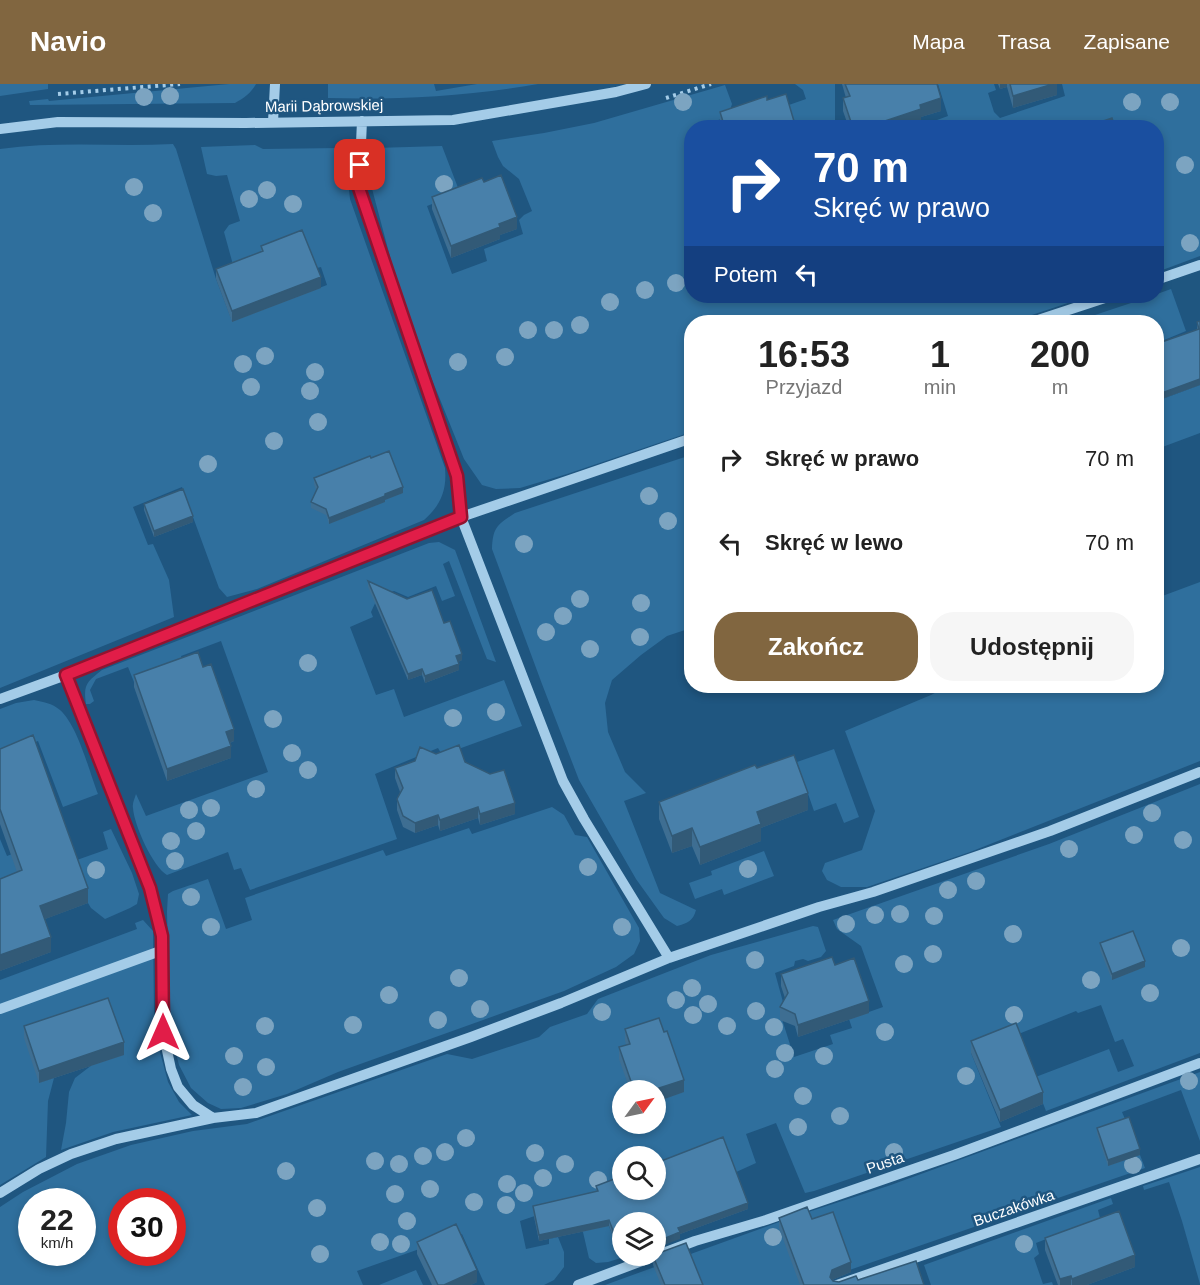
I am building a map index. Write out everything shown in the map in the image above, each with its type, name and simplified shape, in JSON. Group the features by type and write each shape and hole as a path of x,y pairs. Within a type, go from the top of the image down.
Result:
{"street":[{"path":"273,122 275,84"},
{"name":"Marii Dąbrowskiej","path":"0,129 58,122 453,120 616,92 646,84"},
{"path":"362,120 359,188 457,476 461,517 563,781 669,958"},
{"path":"1164,277 1200,265"},
{"path":"1053,315 1090,303"},
{"path":"0,699 66,675 461,517 684,441"},
{"path":"66,675 150,888 162,936 163,1032 171,1070 178,1087 193,1105 213,1118"},
{"path":"0,1193 39,1169 71,1154 117,1139 213,1118 256,1113 531,1014 669,958 819,907 873,892 1050,831 1200,772"},
{"path":"0,1009 163,950"},
{"name":"Pusta","path":"578,1285 695,1241 766,1220 954,1155 1200,1063"},
{"name":"Buczakówka","path":"837,1285 1200,1159"}],"path":[{"path":"55,95 180,84"}],"shaded area":[{"path":"0,84 48,84 48,89 0,96"},
{"path":"229,84 256,84 247,95 235,103 30,105 29,101 48,99 49,101"},
{"path":"328,84 434,84 436,91 477,84 538,84 407,98 328,98"},
{"path":"795,84 835,84 835,120 790,120 786,106 806,99 803,90"},
{"path":"938,84 994,84 996,90 988,93 994,112 1000,118 1065,96 1062,84 1200,84 1200,256 1164,269 1164,120 937,120 948,116"},
{"path":"725,85 732,104 728,116 718,120 684,120 684,303 1068,303 1032,315 684,315 684,434 520,488 496,489 482,485 464,459 431,377 396,279 371,185 370,163 375,148 442,146 460,193 427,206 452,274 487,261 484,249 523,234 519,220 532,211 519,179 503,166 492,141 594,123"},
{"path":"173,144 216,279 232,321 327,285 321,267 235,272 224,232 229,225 240,221 227,175 207,174 201,147 255,145 263,149 340,148 345,154 350,199 445,468 442,497 435,509 424,520 257,589 227,597 219,588 182,487 133,507 148,545 153,544 169,580 174,617 0,688 0,149 43,145"},
{"path":"1171,289 1186,331 1164,340 1164,315 1095,315 1131,303 1164,303 1164,292"},
{"path":"1200,385 1200,433 1164,446 1164,398"},
{"path":"684,457 684,630 667,636 612,680 605,703 608,732 625,772 646,793 624,801 660,893 696,910 690,921 684,924 677,926 664,918 636,879 579,780 492,549 493,536 497,527 515,513"},
{"path":"439,542 455,550 496,662 487,659 449,561 443,564 455,596 442,601 436,586 408,597 394,591 378,597 371,612 373,617 350,627 376,695 394,689 404,717 504,680 522,726 442,755 438,748 375,774 397,839 250,890 241,868 234,870 228,852 167,875 162,871 150,855 137,825 133,806 136,794 146,816 268,772 221,641 181,656 184,665 134,682 128,667 96,679 90,690 94,701 90,704 86,704 87,684 102,670 429,543"},
{"path":"1200,582 1200,761 970,852 867,887 841,887 827,880 822,871 825,863 862,850 875,811 845,731 935,693 1164,693 1164,595"},
{"path":"34,700 54,706 66,717 78,738 98,794 63,807 38,741 0,756 0,709"},
{"path":"834,749 859,817 844,823 836,803 814,811 797,762"},
{"path":"1200,784 1200,1053 1046,1111 1033,1078 1109,1049 1118,1072 1134,1066 1123,1039 1115,1042 1101,1005 1078,1013 1076,1011 971,1053 1001,1127 805,1193 776,1123 746,1134 756,1163 734,1173 666,1170 666,1146 612,1146 612,1186 596,1192 612,1234 612,1261 596,1263 589,1258 576,1202 520,1221 526,1249 549,1244 549,1239 558,1237 564,1252 564,1267 554,1280 544,1285 485,1285 462,1234 357,1271 363,1285 0,1285 0,1207 18,1195 18,1266 96,1266 96,1188 31,1188 77,1164 131,1145 193,1131 247,1124 447,1054 472,1059 539,1037 550,1027 587,1014 598,999 711,955 813,926 818,927 826,951 821,957 808,961 803,959 795,961 794,966 775,973 783,1002 780,1013 794,1057 833,1044 830,1035 852,1028 849,1019 883,1007 861,946 837,929 833,920 1049,844"},
{"path":"552,807 564,815 575,835 587,837 639,928 640,941 634,954 616,967 564,991 338,1072 287,1094 241,1108 221,1109 208,1103 191,1088 179,1065 172,1037 169,1000 168,894 208,879 226,929 252,920 245,898 383,850 386,856 469,828 472,834"},
{"path":"111,829 132,873 139,894 137,904 130,908 105,919 88,903 0,886 0,839 7,856 63,834 74,861 108,849 103,832"},
{"path":"764,851 774,876 724,895 722,889 695,899 689,883 712,875 711,871"},
{"path":"143,920 153,931 154,1013 157,1041 168,1082 179,1102 192,1115 113,1132 61,1150 69,1092 75,1078 92,1065 123,1054 39,1083 54,1078 48,1101 46,1157 0,1185 0,980 137,929 135,923"},
{"path":"1200,1072 1200,1141 1181,1090 1122,1112 1145,1168 806,1285 605,1285 657,1266 666,1266 666,1263 790,1218 891,1185"},
{"path":"1200,1167 1200,1284 1169,1182 1144,1190 1143,1186"},
{"path":"1111,1198 1113,1204 1098,1210 1100,1218 1036,1243 1039,1254 1034,1258 1043,1284 1052,1282 1053,1285 931,1285 924,1265"},
{"path":"416,1270 423,1285 379,1285"}],"building":[{"path":"845,84 937,84 941,98 920,105 921,109 888,120 850,120 843,98 850,96"},
{"path":"1010,84 1053,84 1013,96"},
{"path":"786,94 794,120 722,120 720,112 767,96 767,100"},
{"path":"501,175 517,217 499,224 500,227 451,246 432,197 482,178 484,182"},
{"path":"302,230 321,277 232,311 216,269 263,251 261,246"},
{"path":"1200,321 1200,379 1164,392 1164,341 1199,329 1197,322"},
{"path":"389,451 403,487 329,518 326,509 311,502 318,487 314,478"},
{"path":"183,489 193,516 154,531 144,504"},
{"path":"368,581 407,599 432,590 444,623 450,621 462,654 456,656 459,664 425,676 422,669 408,674"},
{"path":"198,652 203,667 211,664 234,729 226,732 231,746 167,769 134,675"},
{"path":"33,735 88,888 40,906 51,937 0,955 0,879 22,870 0,809 0,749"},
{"path":"459,745 465,762 490,774 504,770 515,803 480,814 478,807 440,820 438,815 415,823 403,816 397,799 403,788 395,768 415,761 420,747 436,754"},
{"path":"794,755 808,793 757,812 761,824 700,847 692,828 672,836 659,802 755,765 757,768"},
{"path":"1133,931 1145,961 1112,974 1100,943"},
{"path":"832,957 835,965 854,958 869,1001 798,1025 795,1014 780,1007 788,993 781,974"},
{"path":"108,998 124,1042 39,1071 24,1026"},
{"path":"659,1018 664,1032 667,1031 684,1080 666,1086 666,1080 631,1080 619,1047 630,1044 625,1029"},
{"path":"1016,1023 1043,1092 1000,1110 971,1041"},
{"path":"1129,1117 1140,1149 1108,1160 1097,1128"},
{"path":"723,1137 748,1203 678,1228 680,1232 666,1238 666,1212 612,1212 612,1228 609,1220 539,1235 533,1206 598,1191 596,1186 612,1180 612,1200 666,1200 666,1159"},
{"path":"807,1207 812,1219 833,1212 851,1262 832,1270 830,1277 833,1281 839,1282 856,1276 858,1280 916,1261 924,1285 804,1285 779,1218"},
{"path":"1119,1211 1135,1255 1072,1279 1071,1276 1060,1279 1045,1238"},
{"path":"456,1224 477,1270 444,1285 438,1285 417,1242"},
{"path":"686,1243 703,1285 665,1285 657,1266 666,1266 666,1250"}],"route":[{"path":"163,1032 162,936 150,888 66,675 461,517 457,476 359,188 360,165"}]}
